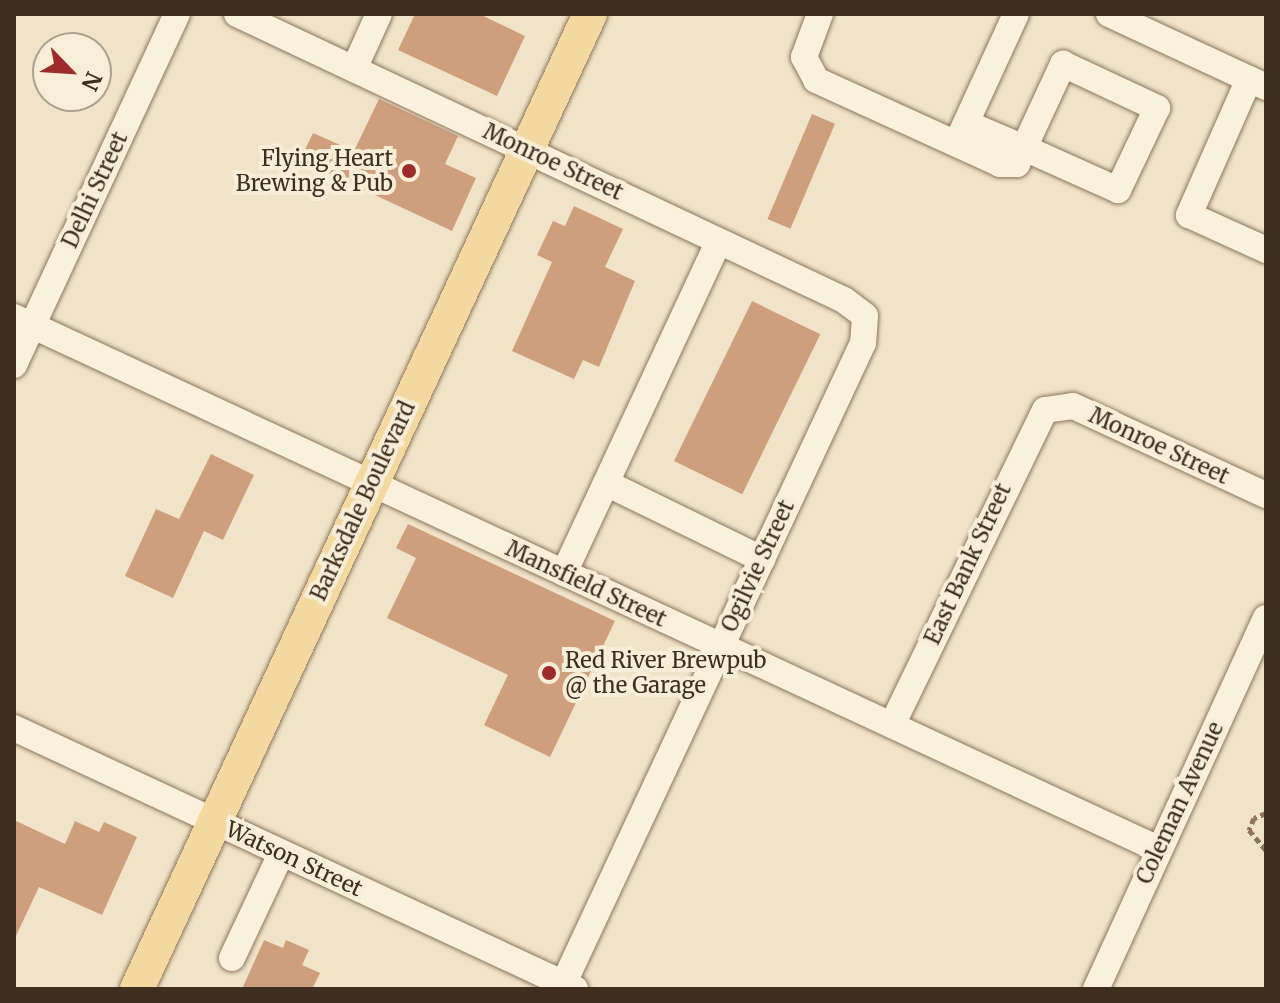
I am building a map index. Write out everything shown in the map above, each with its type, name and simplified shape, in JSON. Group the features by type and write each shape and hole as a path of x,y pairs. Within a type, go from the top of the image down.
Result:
{"main road":[{"name":"Barksdale Boulevard","path":"137,989 590,14"}],"street":[{"name":"Delhi Street","path":"14,365 23,321 177,14"},
{"name":"Monroe Street","path":"237,14 844,300 865,316"},
{"path":"354,69 379,14"},
{"path":"820,14 804,57 816,80 961,134 1024,148 1118,190 1157,108 1063,64 1024,148"},
{"path":"961,134 1016,14"},
{"path":"1109,14 1257,83 1189,215 1266,250"},
{"path":"564,573 719,241"},
{"name":"Ogilvie Street","path":"566,987 720,647 863,343 865,316"},
{"name":"Mansfield Street","path":"23,321 1158,849"},
{"name":"Monroe Street","path":"1051,407 1073,406 1266,495"},
{"name":"East Bank Street","path":"892,725 1029,432 1051,407"},
{"path":"606,483 762,559"},
{"name":"Coleman Avenue","path":"1096,989 1266,618"},
{"name":"Watson Street","path":"14,728 566,987"},
{"path":"232,958 281,854"}],"path":[{"path":"1266,813 1254,818 1249,830 1266,850"}],"building":[{"path":"415,14 479,14 525,36 497,96 398,50"},
{"name":"Flying Heart Brewing & Pub","path":"379,99 458,136 445,164 476,178 452,231 300,160 313,133 354,151"},
{"path":"812,114 835,124 790,229 767,219"},
{"path":"574,206 623,229 605,267 635,281 599,367 583,360 574,379 512,351 552,262 537,255 553,221 565,226"},
{"path":"752,301 820,334 742,494 674,461"},
{"path":"211,454 254,475 223,540 204,531 173,598 125,576 156,509 179,519"},
{"path":"408,524 615,621 550,757 484,725 508,675 387,618 416,558 396,548"},
{"path":"14,820 65,844 75,821 99,832 104,822 137,837 102,915 39,887 14,940"},
{"path":"264,940 283,948 286,940 309,950 302,965 320,973 312,989 242,989"}],"place":[{"name":"Flying Heart Brewing & Pub","path":"409,171"},
{"name":"Red River Brewpub @ the Garage","path":"549,673"}]}
